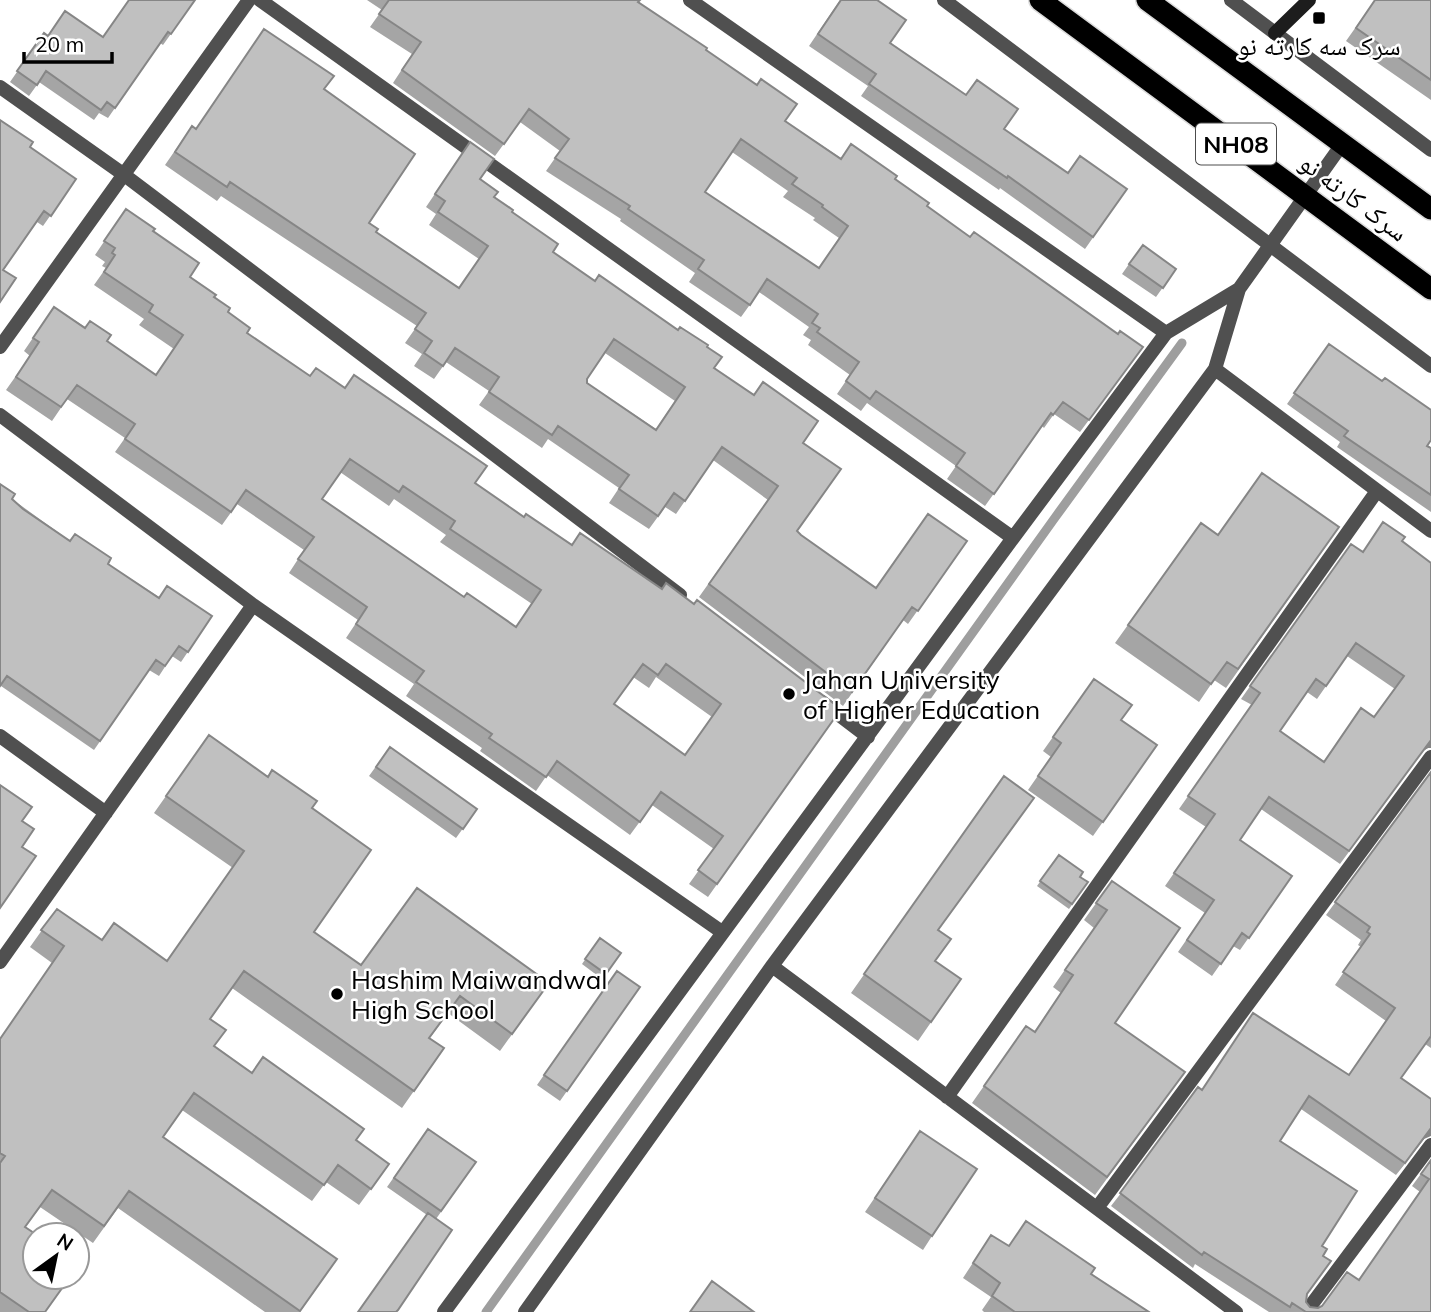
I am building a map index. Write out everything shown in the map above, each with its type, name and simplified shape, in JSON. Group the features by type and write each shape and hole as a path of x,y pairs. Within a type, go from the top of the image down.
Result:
{"highway":[{"name":"سرک کارته نو","path":"1040,0 1431,289"},
{"name":"سرک کارته نو","path":"1147,0 1431,209"}],"street":[{"path":"0,347 249,0"},
{"path":"260,0 1013,538"},
{"path":"690,0 1166,334"},
{"path":"944,0 1431,366"},
{"path":"1231,0 1431,150"},
{"path":"1275,33 1309,0"},
{"path":"0,87 123,174 690,602"},
{"path":"525,1312 772,966 1215,369 1239,289 1343,143"},
{"path":"444,1312 1166,334 1239,289"},
{"path":"1215,369 1431,531"},
{"path":"0,415 253,605 722,932"},
{"path":"947,1097 1377,491"},
{"path":"0,962 253,605"},
{"path":"812,695 868,737"},
{"path":"0,736 106,813"},
{"path":"1097,1208 1431,757"},
{"path":"772,966 1236,1312"},
{"path":"1306,1312 1431,1145"}],"building":[{"path":"129,0 195,0 171,34 168,32 115,108 107,102 101,110 46,71 37,85 17,71 44,33 48,36 65,11 103,37"},
{"path":"389,0 640,0 638,2 757,85 761,79 797,104 785,121 841,159 851,144 897,176 895,179 929,203 927,206 970,237 974,232 1118,334 1120,331 1143,347 1089,420 1063,402 1053,415 1051,413 994,494 956,466 965,453 876,391 870,399 846,381 859,362 817,332 820,328 812,323 818,314 767,279 750,305 698,269 704,260 628,209 630,206 555,158 569,139 529,109 504,144 402,70 421,42 379,14","holes":["741,139 797,178 792,184 848,226 819,268 705,192"]},
{"path":"841,0 877,0 906,20 890,43 966,95 977,80 1018,109 1004,129 1068,173 1080,156 1127,189 1093,237 1008,176 1007,178 869,84 876,74 818,34"},
{"path":"1375,0 1431,0 1431,80 1356,28"},
{"path":"264,29 334,76 324,89 415,154 369,223 378,229 376,232 459,288 488,246 438,212 445,201 435,194 470,142 494,159 480,179 498,192 494,197 513,210 512,212 558,244 553,252 595,281 599,275 678,330 680,327 708,345 707,347 722,357 714,368 754,395 763,382 818,421 803,443 841,469 797,531 801,535 876,588 928,514 967,541 918,611 912,607 852,692 709,584 778,486 722,447 685,501 674,493 658,516 619,489 629,475 558,426 552,435 489,392 499,377 455,348 443,366 424,353 432,341 415,329 426,313 230,182 227,187 175,152 192,126 196,129","holes":["614,339 685,387 656,430 587,383 587,379"]},
{"path":"0,120 33,142 30,147 76,179 51,216 44,211 3,270 16,278 0,302"},
{"path":"126,209 199,263 190,277 230,308 228,312 250,328 247,333 310,376 316,368 345,388 354,375 487,466 475,483 524,517 526,514 572,545 580,533 662,589 666,583 694,604 697,600 841,709 717,884 698,870 723,836 661,792 640,822 557,761 546,777 489,738 492,734 416,682 424,671 356,624 367,607 298,559 314,537 246,490 231,512 125,439 135,424 77,385 61,407 16,377 39,342 33,338 54,307 85,328 90,321 111,335 107,341 156,375 183,335 149,312 153,305 104,272 115,255 112,253 115,248 104,241","holes":["350,459 399,492 403,486 455,521 450,529 541,590 516,627 467,593 464,597 322,499","643,664 658,675 666,664 721,704 685,755 614,704"]},
{"path":"1143,245 1176,269 1163,288 1129,264"},
{"path":"1329,344 1382,381 1385,378 1431,410 1431,440 1427,446 1431,448 1431,495 1344,436 1348,431 1294,393"},
{"path":"1262,473 1339,527 1238,669 1227,662 1211,684 1128,625 1201,523 1218,535"},
{"path":"0,484 15,494 12,499 23,509 70,541 75,534 111,558 108,564 159,598 167,586 212,616 188,652 179,646 165,666 156,660 100,741 7,676 0,686"},
{"path":"1383,522 1405,537 1402,541 1431,563 1431,740 1349,851 1269,797 1240,840 1292,876 1249,938 1242,933 1221,964 1187,940 1214,900 1174,873 1215,814 1188,796 1260,693 1250,686 1351,544 1363,552","holes":["1356,643 1404,676 1374,717 1361,708 1324,762 1280,731 1316,679 1326,686"]},
{"path":"1094,679 1132,705 1121,720 1157,745 1103,822 1038,776 1061,743 1053,737"},
{"path":"209,735 268,777 272,770 317,801 312,808 371,850 314,932 361,965 417,888 549,983 512,1034 460,996 429,1038 444,1048 414,1091 244,971 210,1019 226,1030 214,1046 252,1073 263,1057 364,1129 356,1140 389,1164 371,1189 338,1165 324,1185 194,1093 163,1137 337,1259 300,1311 129,1191 104,1226 52,1190 29,1221 21,1221 21,1291 60,1291 45,1312 29,1312 0,1292 0,1163 5,1156 0,1153 0,1039 64,946 41,930 57,909 102,940 114,923 167,961 244,851 166,796"},
{"path":"390,747 477,809 463,829 376,767"},
{"path":"1431,772 1431,1036 1401,1078 1431,1099 1431,1128 1405,1163 1309,1096 1280,1141 1357,1191 1322,1246 1327,1249 1323,1256 1331,1261 1307,1294 1306,1302 1310,1307 1322,1306 1347,1272 1359,1280 1429,1179 1421,1174 1431,1160 1431,1312 1306,1312 1292,1303 1290,1307 1204,1252 1202,1255 1120,1193 1198,1087 1202,1090 1253,1013 1349,1075 1395,1008 1343,972 1370,934 1367,932 1370,927 1335,902"},
{"path":"1004,776 1034,798 938,930 951,939 935,961 961,979 931,1022 864,974"},
{"path":"0,785 32,807 22,821 34,829 22,847 36,856 0,908"},
{"path":"1059,855 1083,872 1080,877 1088,882 1072,904 1040,881"},
{"path":"1112,881 1180,928 1115,1023 1185,1072 1107,1177 984,1086 1026,1026 1035,1032 1073,975 1065,970 1107,910 1096,903"},
{"path":"600,938 621,953 606,974 585,959"},
{"path":"617,971 640,987 567,1091 544,1075"},
{"path":"428,1129 476,1162 441,1211 394,1178"},
{"path":"920,1131 977,1169 932,1236 875,1198"},
{"path":"428,1213 452,1230 398,1310 358,1312"},
{"path":"1026,1221 1095,1268 1091,1274 1149,1312 1015,1312 992,1296 1000,1283 973,1263 991,1235 1009,1246"},
{"path":"712,1281 754,1312 690,1312"}],"waterway":[{"path":"486,1312 1182,343"}],"place":[{"name":"سرک سه کارته نو","path":"1319,18"},
{"name":"Jahan University of Higher Education","path":"789,694"},
{"name":"Hashim Maiwandwal High School","path":"337,994"}]}
